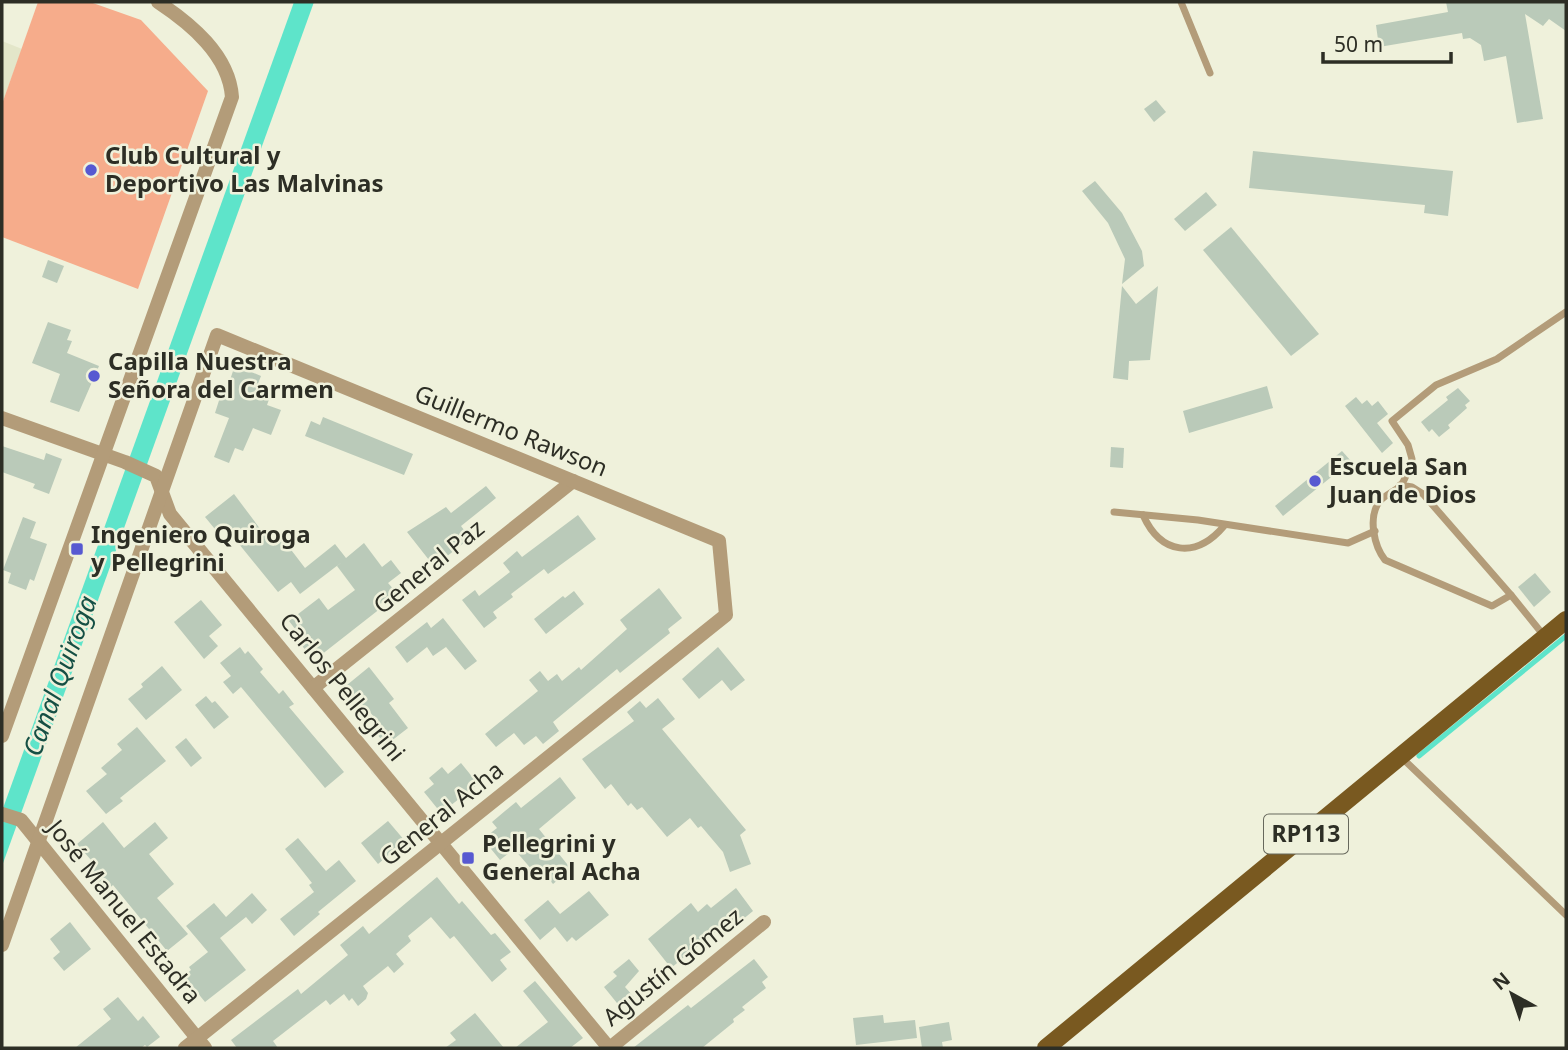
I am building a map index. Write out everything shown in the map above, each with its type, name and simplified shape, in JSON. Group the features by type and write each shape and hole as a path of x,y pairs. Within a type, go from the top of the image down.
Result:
{"main road":[{"name":"RP113","path":"1046,1048 1566,620"}],"street":[{"path":"2,736 5,718 104,454 232,97 228,76 213,51 188,24 158,2"},
{"name":"Guillermo Rawson","path":"162,491 217,335 719,541 726,615"},
{"name":"Carlos Pellegrini","path":"2,418 104,454 156,476 170,514 609,1048"},
{"name":"General Paz","path":"313,688 573,481"},
{"path":"2,945 162,491"},
{"name":"General Acha","path":"185,1048 201,1043 441,844 726,615"},
{"name":"José Manuel Estadra","path":"2,814 21,820 201,1043"},
{"name":"Agustín Gómez","path":"609,1048 764,922"}],"lane":[{"path":"1181,2 1210,73"},
{"path":"1401,485 1412,459 1408,445 1392,421 1436,385 1497,359 1566,312"},
{"path":"1511,596 1492,606 1385,560 1377,551 1372,517 1379,502 1388,492 1401,485 1412,487 1423,494 1511,596 1545,637"},
{"path":"1114,512 1198,520 1349,543 1375,531"},
{"path":"1143,514 1156,537 1180,548 1197,547 1213,539 1224,526"},
{"path":"1400,757 1566,915"}],"shaded area":[{"name":"Club Cultural y Deportivo Las Malvinas","path":"38,2 90,2 141,20 208,91 138,289 2,237 2,104"},
{"path":"2,41 22,49 2,104"}],"water":[{"name":"Canal Quiroga","path":"294,2 314,2 2,866 2,811"}],"building":[{"path":"1446,2 1566,2 1566,31 1549,19 1543,26 1525,14 1543,119 1517,123 1506,56 1484,61 1481,45 1470,38 1463,39 1462,33 1379,47 1376,25 1448,12"},
{"path":"1156,100 1166,112 1154,122 1144,109"},
{"path":"1253,151 1453,171 1448,216 1424,213 1425,205 1249,188"},
{"path":"1095,181 1122,213 1142,251 1144,266 1122,284 1125,259 1108,223 1082,191"},
{"path":"1206,192 1217,205 1185,231 1174,219"},
{"path":"1231,227 1319,334 1291,356 1203,250"},
{"path":"48,260 64,266 57,283 42,277"},
{"path":"1122,286 1136,304 1158,286 1150,360 1129,361 1128,380 1113,378"},
{"path":"48,322 71,330 67,340 72,341 67,353 99,366 79,412 50,402 60,374 32,363"},
{"path":"242,368 261,376 257,386 272,391 267,405 281,410 271,435 253,428 243,451 235,448 229,463 214,457 229,418 215,413 223,388 227,389 233,371"},
{"path":"1267,386 1273,408 1189,433 1183,411"},
{"path":"1458,388 1470,401 1465,405 1467,408 1439,437 1432,429 1429,432 1421,422"},
{"path":"1356,397 1362,404 1367,400 1372,406 1378,401 1388,414 1377,423 1393,443 1382,453 1345,406"},
{"path":"323,417 413,454 404,475 305,436 311,421 320,425"},
{"path":"2,446 44,460 46,453 62,459 49,494 33,488 35,484 2,472"},
{"path":"1111,447 1124,448 1123,468 1110,467"},
{"path":"1342,451 1351,461 1283,516 1275,506"},
{"path":"486,486 496,498 461,526 470,538 446,557 442,551 429,560 407,532 446,507 451,513"},
{"path":"234,494 273,546 282,538 305,568 335,544 346,558 364,543 382,567 391,560 401,573 388,583 396,592 379,605 381,608 321,655 307,652 295,637 299,634 289,621 319,598 328,610 355,590 337,566 342,562 300,594 291,582 278,592 226,528 219,534 205,517"},
{"path":"578,515 596,539 548,574 544,569 511,594 513,597 493,612 497,618 484,628 462,600 475,590 479,596 510,572 503,563 517,551 522,557"},
{"path":"23,517 36,522 30,538 47,544 34,581 30,579 26,590 8,583 11,573 3,570"},
{"path":"1535,573 1551,592 1534,607 1518,587"},
{"path":"659,588 682,618 668,629 670,633 620,673 617,669 553,722 559,731 543,744 536,736 524,745 514,733 496,747 485,734 538,691 529,680 540,671 548,681 557,674 562,681 579,667 581,670 627,629 620,620"},
{"path":"574,591 584,604 546,634 534,619 563,596 565,598"},
{"path":"201,600 222,625 209,636 218,646 204,659 174,622"},
{"path":"443,618 477,661 465,670 446,647 433,656 427,647 407,663 395,647 427,622 431,628"},
{"path":"240,647 245,654 248,651 263,669 260,672 279,694 283,690 294,704 289,707 344,772 325,788 241,687 233,694 223,682 231,676 220,663"},
{"path":"718,647 745,680 731,691 722,680 699,699 682,679"},
{"path":"162,666 182,690 146,720 128,699"},
{"path":"369,667 394,699 389,703 408,728 386,745 376,733 383,728 365,706 362,709 347,690 347,685"},
{"path":"206,696 212,703 215,701 229,717 214,729 195,705"},
{"path":"658,698 675,719 662,729 746,830 740,835 751,864 730,872 723,852 701,826 698,828 690,818 667,837 642,807 637,810 631,803 628,806 611,784 605,789 582,759 634,721 627,712 640,701 646,708"},
{"path":"137,727 166,761 120,798 123,801 106,814 86,791 107,774 101,768 122,750 117,744"},
{"path":"186,738 202,758 191,767 175,747"},
{"path":"461,763 478,784 441,813 424,792 434,784 429,778 442,767 448,774"},
{"path":"560,777 576,798 539,829 571,869 553,884 539,867 533,871 514,849 500,860 483,839 497,828 492,822 516,802 521,808"},
{"path":"388,821 405,841 378,864 361,843"},
{"path":"103,822 124,848 155,822 168,838 149,854 174,884 157,898 188,934 167,951 113,885 103,894 86,874 88,872 83,866 91,860 77,844"},
{"path":"298,838 326,871 339,860 356,881 294,936 280,919 314,892 309,885 312,883 285,849"},
{"path":"437,877 459,904 462,901 491,935 495,933 511,952 500,960 507,969 492,982 454,936 450,939 431,917 408,936 411,941 396,954 404,964 394,973 388,966 363,986 368,993 358,1006 352,998 349,1001 344,994 330,1005 326,1000 273,1041 278,1048 237,1048 231,1040 298,989 301,994 348,955 340,945 363,926 369,934"},
{"path":"736,888 753,911 736,925 731,919 671,968 648,939 691,903 698,912 707,904 711,908"},
{"path":"589,891 609,915 576,941 572,937 567,942 555,927 540,940 524,920 548,900 560,914"},
{"path":"252,893 267,910 252,924 246,917 220,938 246,970 205,1002 184,976 191,970 189,967 208,952 186,926 214,903 226,917"},
{"path":"70,922 91,949 64,971 53,958 60,952 50,939"},
{"path":"629,959 639,971 625,987 634,997 621,1008 604,987 617,976 613,972"},
{"path":"754,959 768,977 762,982 766,988 742,1007 745,1010 733,1019 734,1022 702,1048 633,1048 688,1005 691,1008"},
{"path":"535,981 583,1038 570,1048 515,1048 548,1022 523,991"},
{"path":"118,997 138,1021 143,1016 160,1037 147,1047 145,1045 141,1048 75,1048 111,1019 103,1009"},
{"path":"475,1013 504,1048 445,1048 456,1040 450,1033"},
{"path":"883,1015 884,1023 915,1020 917,1038 856,1045 853,1018"},
{"path":"949,1022 952,1040 942,1042 943,1048 922,1048 919,1027"}],"waterway":[{"path":"1419,756 1566,636"}],"place":[{"name":"Club Cultural y Deportivo Las Malvinas","path":"91,170"},
{"name":"Capilla Nuestra Señora del Carmen","path":"94,376"},
{"name":"Escuela San Juan de Dios","path":"1315,481"},
{"name":"Ingeniero Quiroga y Pellegrini","path":"77,549"},
{"name":"Pellegrini y General Acha","path":"468,858"}]}
